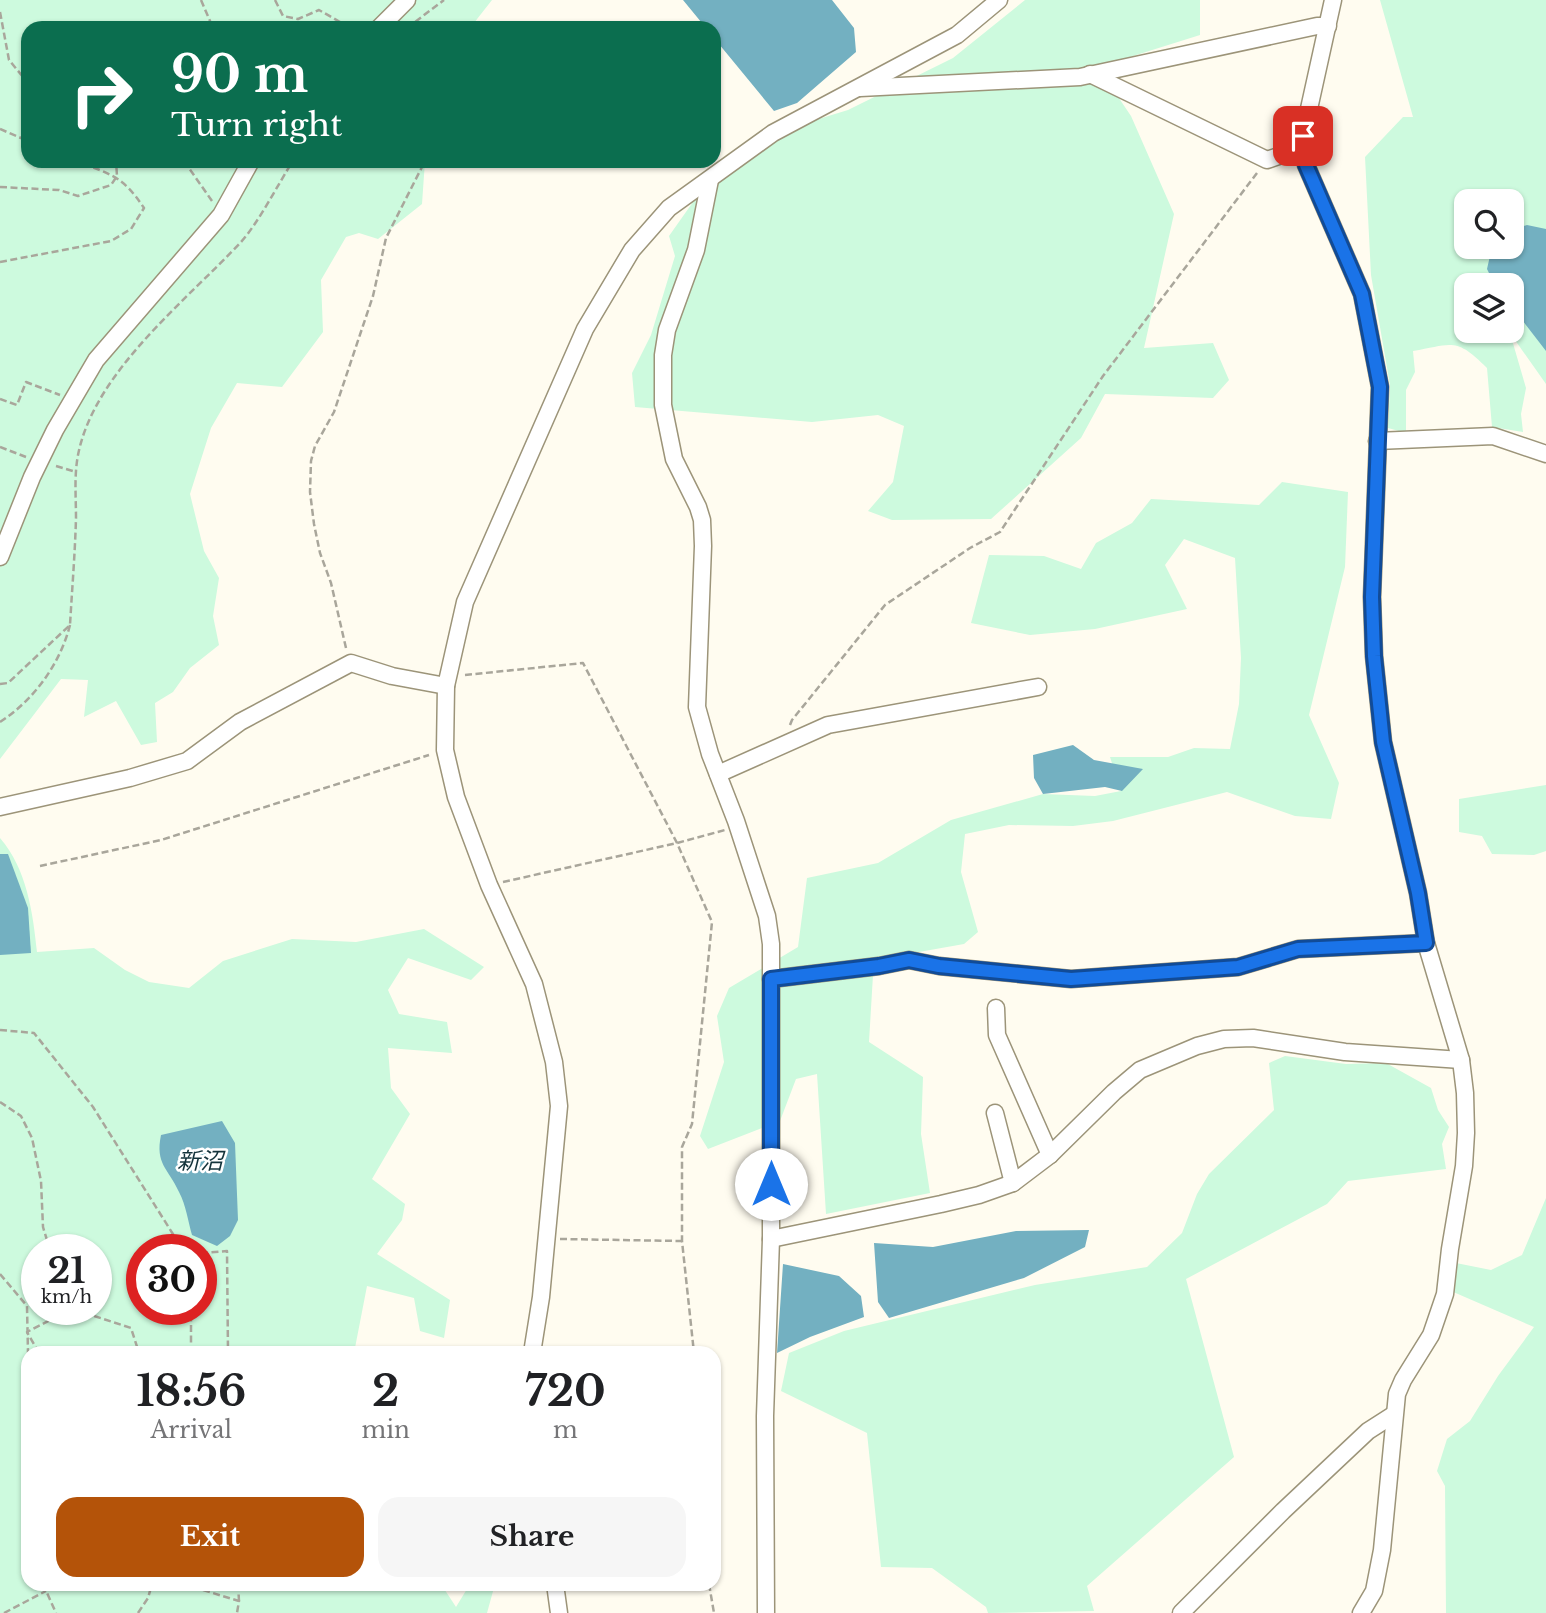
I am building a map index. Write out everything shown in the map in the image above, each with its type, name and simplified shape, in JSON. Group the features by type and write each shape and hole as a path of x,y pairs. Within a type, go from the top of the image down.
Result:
{"street":[{"path":"386,21 407,0"},
{"path":"534,1346 559,1105 554,1062 534,984 489,885 456,797 445,750 447,682 465,602 585,329 632,250 670,208 773,133 957,35 999,0"},
{"path":"1333,0 1303,136 1306,165 1362,294 1380,387 1372,597 1374,656 1383,742 1418,893 1426,943 1461,1060 1466,1133 1464,1166 1445,1294 1431,1335 1397,1394 1382,1550 1374,1591 1361,1613"},
{"path":"854,89 1090,75 1317,26 1328,26"},
{"path":"1090,75 1267,160 1304,147"},
{"path":"0,557 32,477 96,359 222,215 247,168"},
{"path":"710,180 696,250 667,330 663,355 663,405 674,459 702,520 696,708 767,916 771,944 771,1239 765,1416 766,1613"},
{"path":"1377,442 1493,436 1546,454"},
{"path":"0,807 130,779 187,761 240,722 351,663 392,676 447,682"},
{"path":"718,774 828,724 1038,687"},
{"path":"771,979 909,960 939,966 1071,979 1238,967 1298,949 1426,943"},
{"path":"879,966 912,971"},
{"path":"996,1008 997,1035 1051,1155"},
{"path":"771,1239 941,1204 1013,1183 1051,1155 1140,1070 1171,1055 1224,1039 1252,1038 1345,1052 1461,1060"},
{"path":"995,1113 1013,1183"},
{"path":"1181,1613 1368,1431 1393,1415"},
{"path":"556,1591 559,1613"}],"path":[{"path":"201,0 210,21"},
{"path":"275,0 283,16 298,19 318,10 338,21"},
{"path":"416,21 444,0"},
{"path":"0,12 9,60 21,75"},
{"path":"0,129 21,138"},
{"path":"786,745 792,720 885,605 971,548 1000,533 1102,376 1267,160"},
{"path":"0,262 111,241 131,229 144,208 117,176 95,168"},
{"path":"0,187 59,190 78,196 111,185 117,176 116,168"},
{"path":"189,168 222,215"},
{"path":"0,722 14,713 53,669 65,646 70,625 78,453 90,416 107,387 146,339 243,239 289,168"},
{"path":"351,663 314,524 310,492 311,461 339,399 373,296 386,238 421,168"},
{"path":"0,399 17,405 26,382 72,400"},
{"path":"0,684 8,683 70,625"},
{"path":"447,682 583,663 677,844 712,922 692,1124 682,1147 682,1241 693,1346"},
{"path":"40,866 161,840 445,750"},
{"path":"489,885 677,844 724,830 736,821"},
{"path":"0,1031 34,1033 93,1107 175,1234"},
{"path":"0,1102 21,1116 32,1138 41,1181 45,1234"},
{"path":"547,1239 682,1241"},
{"path":"217,1252 227,1251 228,1346"},
{"path":"0,1274 26,1306 28,1346"},
{"path":"112,1322 131,1328 137,1346"},
{"path":"27,1332 40,1325"},
{"path":"191,1325 191,1346"},
{"path":"27,1332 35,1346"},
{"path":"4,1613 46,1591 56,1613"},
{"path":"138,1613 150,1591"},
{"path":"206,1591 239,1601"},
{"path":"237,1613 238,1591"},
{"path":"710,1591 714,1613"}],"green space":[{"path":"0,0 492,0 476,21 21,21 21,168 425,168 422,204 378,239 359,233 346,237 321,280 323,332 282,387 237,383 211,428 190,494 204,551 219,578 213,616 219,645 190,668 173,692 155,703 157,742 141,745 116,701 84,717 88,680 61,679 0,759"},
{"path":"1025,0 1200,0 1200,35 1098,67 1131,116 1174,214 1144,348 1213,343 1229,380 1213,398 1105,394 1081,438 991,519 892,520 868,511 893,482 904,426 878,415 812,422 635,407 632,373 651,335 675,256 669,236 717,168 721,168 722,161 773,133 848,110 953,58"},
{"path":"1380,0 1546,0 1546,384 1517,343 1524,343 1524,273 1454,273 1454,343 1513,343 1526,388 1521,414 1523,432 1492,427 1487,368 1468,351 1453,345 1413,351 1415,372 1406,390 1406,433 1388,428 1390,385 1371,275 1365,157 1403,117 1413,117"},
{"path":"1282,482 1348,492 1345,567 1309,715 1339,783 1331,819 1295,816 1227,792 1113,821 1073,826 1009,825 965,834 961,872 978,932 964,944 902,955 873,975 869,1042 923,1077 921,1134 930,1193 826,1214 817,1074 796,1079 780,1121 708,1149 700,1136 724,1062 717,1016 729,988 798,947 807,878 878,863 951,820 1043,794 1095,796 1121,791 1110,757 1168,757 1194,748 1230,749 1239,704 1241,658 1235,558 1184,539 1165,565 1187,609 1095,629 1030,635 971,623 989,555 1044,556 1081,569 1096,543 1132,523 1151,499 1259,505"},
{"path":"1546,785 1546,851 1534,855 1492,854 1482,836 1459,832 1459,799"},
{"path":"0,838 23,877 31,907 37,952 94,948 125,970 149,982 189,988 223,961 292,939 356,942 424,929 484,967 471,980 408,958 388,990 399,1014 447,1022 452,1053 388,1048 391,1088 410,1114 372,1179 405,1204 402,1220 377,1254 450,1300 444,1338 420,1331 414,1298 367,1286 355,1346 21,1346 21,1591 446,1591 456,1607 466,1591 493,1591 487,1613 0,1613"},
{"path":"1285,1056 1346,1064 1386,1063 1431,1088 1438,1110 1449,1127 1442,1144 1446,1169 1348,1181 1327,1204 1186,1279 1234,1457 1087,1586 1094,1611 988,1613 986,1607 932,1568 881,1567 867,1433 781,1391 789,1353 844,1331 1035,1285 1147,1267 1182,1233 1197,1194 1209,1174 1274,1110 1269,1063"},
{"path":"1546,1198 1546,1613 1446,1613 1445,1486 1437,1471 1447,1439 1470,1421 1498,1376 1534,1327 1451,1291 1456,1263 1491,1270 1522,1255"}],"water":[{"path":"683,0 832,0 854,28 856,52 797,103 774,111 721,47 721,21 700,21"},
{"path":"1524,226 1546,229 1546,351 1524,323 1524,273 1489,273 1487,269 1489,259 1524,259"},
{"path":"1073,745 1094,760 1143,769 1122,791 1105,787 1043,794 1034,778 1033,755"},
{"path":"0,854 8,854 28,908 31,953 0,955"},
{"name":"新沼","path":"222,1121 235,1143 238,1220 230,1236 217,1246 217,1234 192,1234 181,1197 161,1159 161,1135"},
{"path":"1089,1230 1085,1247 1024,1278 889,1318 878,1302 874,1243 933,1247 1016,1231"},
{"path":"783,1264 839,1276 861,1296 864,1317 810,1337 777,1353"}],"route":[{"path":"771,1184 771,979 909,960 939,966 1071,979 1238,967 1298,949 1426,943 1418,893 1383,742 1374,656 1372,597 1380,387 1362,294 1306,165 1303,136"}]}
